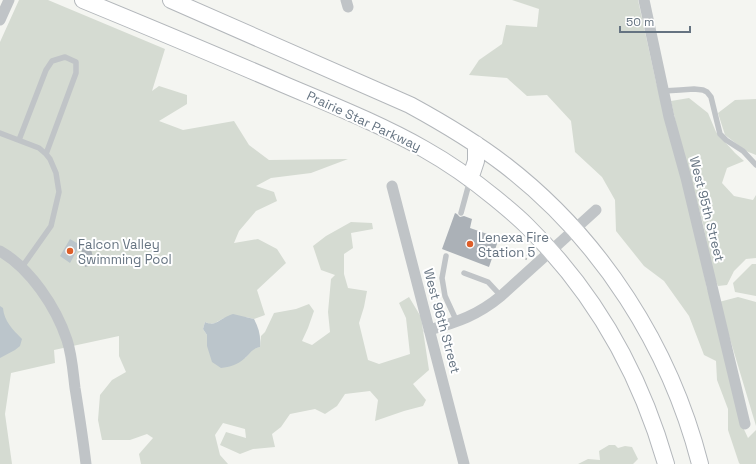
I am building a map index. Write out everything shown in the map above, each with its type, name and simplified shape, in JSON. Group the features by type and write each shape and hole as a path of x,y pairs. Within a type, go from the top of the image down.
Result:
{"main road":[{"name":"Prairie Star Parkway","path":"83,0 394,132 454,167 480,186 527,226 551,251 573,277 592,304 608,328 640,388 651,416 666,464"},
{"path":"171,0 410,105 445,124 476,144 505,164 532,187 575,229 600,260 638,315 656,348 681,404 700,464"},
{"path":"470,179 476,161 476,144"}],"street":[{"path":"0,20 9,0"},
{"name":"West 95th Street","path":"644,0 669,117 686,178 745,424"},
{"name":"West 96th Street","path":"392,186 464,464"},
{"path":"430,330 457,322 477,313 501,296 596,210"},
{"path":"0,251 16,261 34,281 43,293 63,328 70,354 86,464"}],"lane":[{"path":"19,140 46,70 52,61 65,57 76,62 76,73 46,154"},
{"path":"663,90 694,89 707,92 711,97 720,134 726,140 743,151 756,165"},
{"path":"0,133 39,148 46,154 50,159 56,173 60,192 51,226 22,267"},
{"path":"461,213 470,179"},
{"path":"446,256 442,278 445,296 457,322"},
{"path":"464,273 488,282 501,296"}],"shaded area":[{"path":"19,0 48,0 165,49 152,91 159,86 187,95 187,104 159,121 183,130 234,121 249,145 269,160 348,159 311,173 271,178 256,186 274,192 277,201 256,211 239,231 234,243 258,239 277,249 286,263 257,290 265,315 254,319 246,317 224,318 215,323 210,324 205,322 203,329 207,335 207,346 245,358 254,348 260,347 261,336 265,332 274,313 296,309 309,304 314,311 302,341 312,345 330,332 328,312 331,279 335,275 321,270 313,246 326,236 351,222 372,223 373,229 351,233 353,248 344,254 344,274 348,288 367,291 359,323 368,360 379,364 410,354 406,318 399,303 409,297 421,317 429,370 413,384 426,400 423,406 375,421 378,400 370,391 345,394 337,406 325,414 315,409 290,414 281,427 272,434 275,447 253,449 240,454 220,445 226,432 246,438 245,429 223,423 215,435 220,455 228,464 141,464 139,454 153,438 147,434 130,440 102,440 98,420 100,395 112,380 126,372 119,356 119,336 54,350 55,363 11,373 5,414 12,464 0,464 0,42"},
{"path":"512,0 638,0 656,82 674,146 698,244 707,289 714,303 742,425 748,438 756,430 756,464 739,463 728,430 728,409 717,380 716,361 704,355 689,316 664,281 644,266 616,231 615,200 602,177 575,152 571,121 547,95 527,96 507,78 469,75 479,60 502,44 506,25 537,27 539,9"},
{"path":"689,98 708,113 716,132 744,161 727,168 722,183 734,196 753,200 756,195 756,258 746,259 734,271 727,285 718,286 713,275 703,224 681,146 671,101"},
{"path":"756,99 756,155 746,151 725,135 718,113 735,100"},
{"name":"Falcon Valley Swimming Pool","path":"70,239 80,245 70,263 60,256"},
{"path":"752,264 756,264 756,296 735,292 733,283"},
{"path":"738,297 756,302 756,426 719,302"},
{"path":"0,306 3,308 5,317 10,325 22,339 20,346 0,358"},
{"path":"233,314 254,319 259,333 260,347 253,350 236,364 221,368 212,362 207,346 207,335 203,329 205,322 210,324 215,323"},
{"path":"609,445 615,445 618,448 625,446 632,447 638,459 633,464 578,464 588,459 600,460 599,451"}],"building":[{"name":"Lenexa Fire Station 5","path":"455,213 460,217 464,216 472,219 470,228 499,238 489,267 442,249"},
{"path":"90,246 95,264 85,267 81,249"}],"place":[{"name":"Lenexa Fire Station 5","path":"470,244"},
{"name":"Falcon Valley Swimming Pool","path":"70,251"}]}
